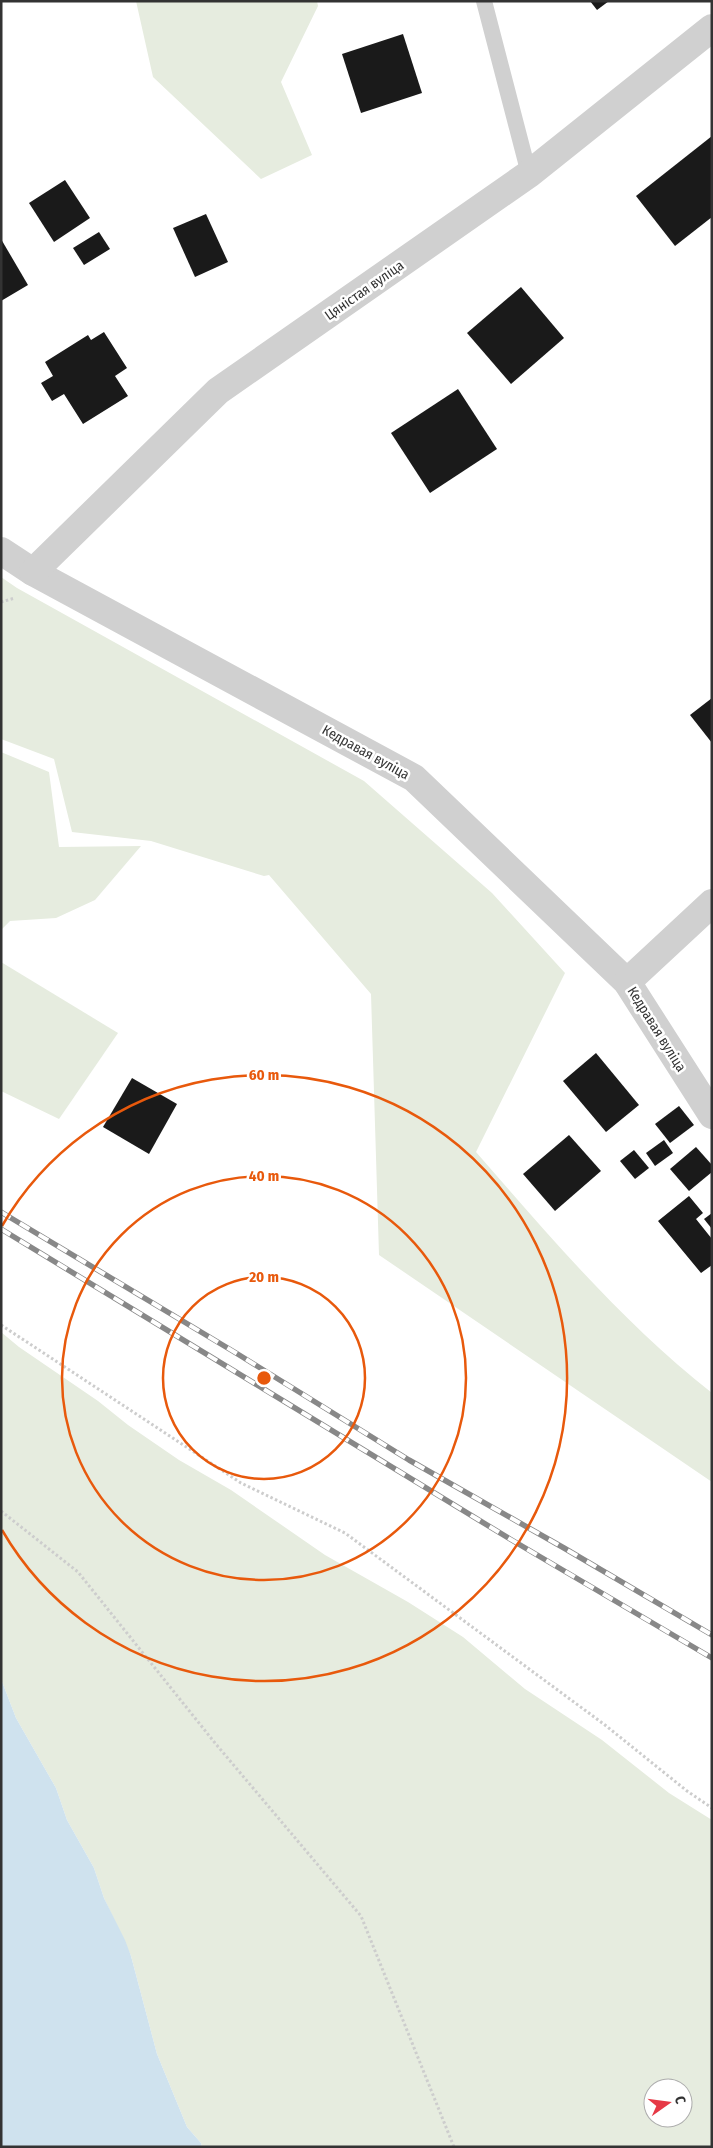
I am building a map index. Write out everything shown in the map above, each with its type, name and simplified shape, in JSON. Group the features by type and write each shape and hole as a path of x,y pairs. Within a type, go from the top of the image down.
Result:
{"street":[{"name":"Цяністая вуліца","path":"33,572 218,391 530,174 712,28"},
{"name":"Кедравая вуліца","path":"1,551 33,572 414,778 627,982 712,1115"},
{"path":"627,982 712,902"}],"lane":[{"path":"484,1 530,174"}],"path":[{"path":"1,1325 241,1483 345,1533 605,1725 687,1791 712,1808"},
{"path":"1,1511 78,1572 215,1743 361,1916 454,2147"}],"shaded area":[{"path":"136,1 317,1 318,6 281,82 312,155 261,179 153,77"},
{"path":"1,577 17,588 364,781 492,893 565,973 476,1152 588,1278 648,1338 712,1393 712,1482 379,1255 371,994 269,875 264,876 151,841 72,832 54,759 1,739"},
{"path":"1,752 49,772 59,847 141,846 95,900 56,918 10,921 1,930"},
{"path":"1,962 118,1033 59,1119 1,1091"},
{"path":"1,1332 19,1347 179,1460 231,1490 325,1555 408,1602 463,1637 525,1689 602,1740 669,1793 712,1820 712,2147 202,2147 201,2143 187,2127 157,2054 131,1956 104,1898 94,1868 67,1820 56,1788 16,1718 1,1679"}],"water":[{"path":"1,1679 16,1718 56,1788 67,1820 94,1868 104,1898 125,1940 157,2054 187,2127 201,2143 202,2147 1,2147"}],"building":[{"path":"590,1 609,1 597,10"},
{"path":"403,34 422,93 361,113 342,54"},
{"path":"712,136 712,217 675,246 636,196"},
{"path":"65,180 90,218 54,242 29,203"},
{"path":"206,214 228,262 195,277 173,228"},
{"path":"99,232 110,249 84,265 73,248"},
{"path":"1,239 28,285 1,301"},
{"path":"521,287 564,338 511,384 467,333"},
{"path":"104,332 127,368 115,376 128,396 83,424 64,394 52,401 41,383 53,376 45,362 88,335 91,340"},
{"path":"458,389 497,449 430,493 391,433"},
{"path":"712,698 712,743 690,715"},
{"path":"596,1053 639,1105 606,1132 563,1081"},
{"path":"132,1078 177,1104 149,1154 103,1127"},
{"path":"679,1106 694,1125 670,1143 655,1124"},
{"path":"569,1135 601,1171 555,1211 523,1174"},
{"path":"664,1140 673,1153 655,1166 646,1153"},
{"path":"696,1147 712,1165 712,1172 689,1191 670,1169"},
{"path":"634,1150 649,1168 635,1179 620,1161"},
{"path":"689,1196 703,1213 696,1219 712,1239 712,1265 701,1273 658,1221"},
{"path":"712,1213 712,1229 704,1219"}],"railway":[{"path":"1,1212 236,1353 409,1460 712,1635"},
{"path":"1,1229 510,1539 712,1658"}]}
